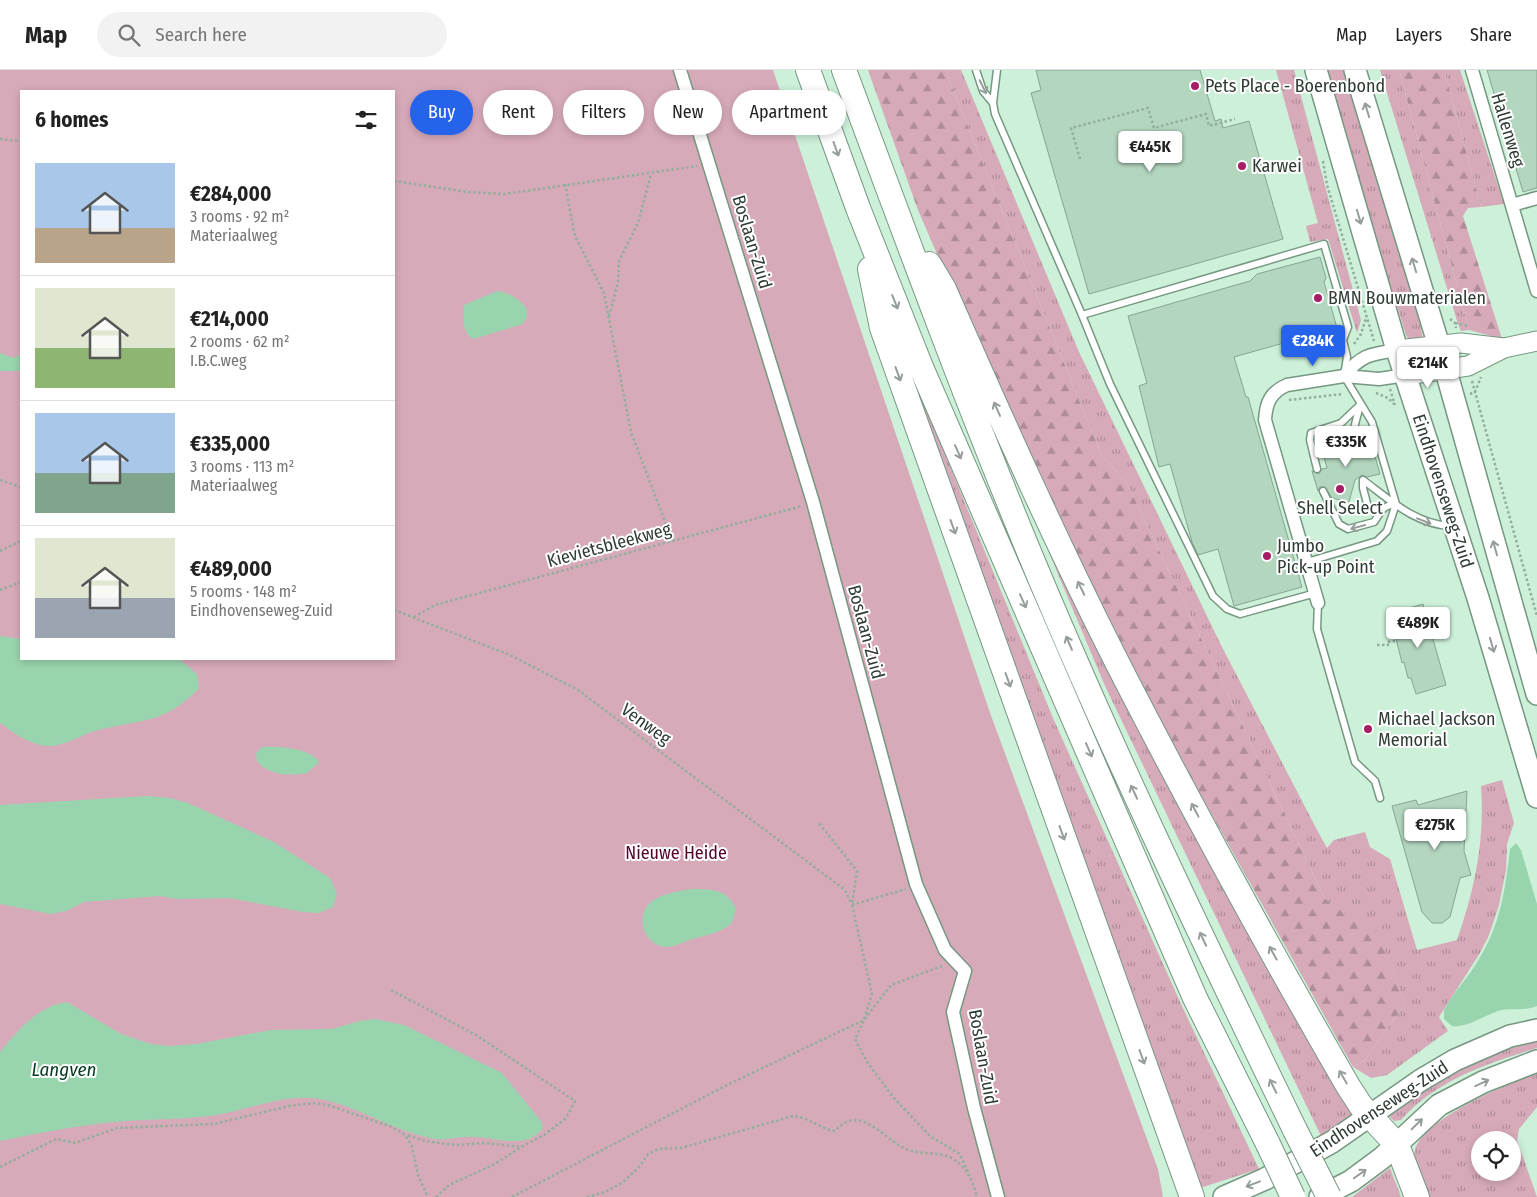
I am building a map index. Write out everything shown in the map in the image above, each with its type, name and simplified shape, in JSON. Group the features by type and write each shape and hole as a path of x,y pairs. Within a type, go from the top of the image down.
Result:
{"highway":[{"path":"808,70 858,208 921,368 1195,998 1293,1197"},
{"path":"844,70 890,194 1023,536 1127,777 1294,1130 1329,1197"},
{"path":"890,194 944,289 1055,535 1128,683 1296,996 1348,1086 1396,1146 1417,1197"},
{"path":"858,208 882,328 1192,1197"}],"main road":[{"name":"Eindhovenseweg-Zuid","path":"1316,70 1397,350 1456,527 1537,797"},
{"name":"Eindhovenseweg-Zuid","path":"1355,70 1438,346 1537,694"},
{"name":"Eindhovenseweg-Zuid","path":"1224,1197 1265,1179 1332,1142 1371,1117 1408,1088 1455,1060 1510,1036 1537,1030"},
{"name":"Eindhovenseweg-Zuid","path":"1320,1197 1351,1181 1396,1146 1439,1105 1483,1082 1537,1062"}],"street":[{"name":"Boslaan-Zuid","path":"680,70 710,162 813,502 916,884 945,950 965,971 953,1012 974,1108 998,1197"},
{"name":"Hallenweg","path":"1472,70 1537,291"},
{"path":"1512,205 1537,198"},
{"path":"1316,598 1264,420 1266,407 1272,394 1287,385 1344,376 1379,379 1468,366 1504,348 1537,341"},
{"path":"1344,376 1356,360 1397,350 1461,343 1504,348"}],"lane":[{"path":"976,70 983,92 993,103"},
{"path":"997,70 993,103 995,114 1082,314 1110,384 1213,596 1227,609 1240,614 1316,598 1317,629 1355,762 1375,781 1380,798"},
{"path":"1082,314 1324,244 1348,327 1344,347 1347,357 1344,376 1372,422 1396,504 1387,531 1377,541 1307,562"},
{"path":"1351,440 1361,404"},
{"path":"1317,469 1310,440 1311,433 1341,423 1361,404"},
{"path":"1380,509 1368,507 1363,480 1420,520 1434,525 1456,527"},
{"path":"1322,491 1339,524 1348,529 1374,522 1380,509 1386,505 1396,504"}],"path":[{"path":"1080,159 1071,128 1148,108 1154,128 1206,114 1209,126 1235,119"},
{"path":"0,139 20,141"},
{"path":"395,181 468,192 505,194 652,173 710,162"},
{"path":"609,318 618,282 619,261 638,223 652,173"},
{"path":"565,184 575,236 604,293 631,432 672,540"},
{"path":"1344,347 1352,347 1359,338 1366,316"},
{"path":"1284,402 1301,398 1354,393 1379,393 1388,398 1396,408"},
{"path":"0,480 20,487"},
{"name":"Kievietsbleekweg","path":"414,618 435,605 813,502"},
{"path":"0,551 20,541"},
{"path":"0,590 20,582"},
{"name":"Venweg","path":"395,610 510,656 578,690 845,890 852,905"},
{"path":"1376,645 1382,646 1388,644 1387,642 1395,641"},
{"path":"818,822 857,871 852,905 872,994 864,1020 855,1040 867,1062 893,1097 930,1136 960,1154 971,1177 977,1197"},
{"path":"852,905 916,884"},
{"path":"512,1197 731,1083 864,1020 891,985 955,960"},
{"path":"391,990 476,1035 575,1101 566,1118 544,1135 493,1165 449,1185 436,1197"},
{"path":"0,1167 56,1139 75,1143 117,1128 214,1124 289,1106 314,1103 328,1105 392,1127 405,1135 425,1142 485,1143 521,1147"},
{"path":"587,1197 605,1192 622,1183 640,1166 648,1154 659,1150 681,1148 793,1116 802,1116 820,1124 827,1130 835,1130 841,1123 857,1120 871,1124 899,1146 911,1151 939,1153 954,1159 971,1177"},
{"path":"405,1135 412,1146 418,1175 428,1197"}],"green space":[{"name":"Nieuwe Heide","path":"0,70 773,70 780,90 732,90 732,135 795,135 989,710 1158,1169 1163,1197 0,1197"},
{"path":"868,70 945,70 1101,454 1128,485 1325,899 1381,940 1405,1004 1364,1061 1353,1067 1124,658 1012,428 918,210"},
{"path":"945,70 961,70 1079,352 1221,645 1316,828 1327,848 1334,840 1365,832 1370,847 1390,859 1417,950 1457,940 1474,883 1480,845 1481,786 1502,780 1514,823 1507,844 1506,870 1499,905 1489,935 1480,953 1439,1017 1448,1031 1387,1075 1371,1078 1353,1067 1364,1061 1405,1004 1381,941 1325,899 1128,485 1101,454"},
{"path":"1276,70 1294,70 1361,320 1357,333 1328,239 1310,242 1306,226 1318,223"},
{"path":"1323,70 1344,70 1416,302 1423,340 1411,343 1406,335"},
{"path":"1380,70 1399,70 1469,330 1461,331 1458,324"},
{"path":"1399,70 1420,70 1421,73 1445,73 1481,207 1468,208 1463,216 1502,339 1469,330"},
{"path":"1420,70 1460,70 1504,204 1481,207 1445,73 1421,73"},
{"path":"875,283 1053,718 1181,1004 1259,1169 1200,1188"},
{"path":"974,374 1360,1113 1321,1136 1105,686"},
{"path":"1537,1041 1537,1048 1482,1067 1446,1084 1415,1106 1401,1120 1394,1121 1390,1117 1393,1111 1432,1081 1476,1058"},
{"path":"1537,1074 1537,1107 1519,1131 1471,1131 1471,1181 1521,1181 1521,1151 1537,1197 1428,1197 1414,1162 1415,1150 1421,1138 1433,1126 1449,1115 1507,1085"},
{"path":"1390,1168 1401,1197 1352,1197"}],"water":[{"path":"497,291 510,295 524,304 527,316 523,324 473,339 465,328 464,305"},
{"path":"0,353 14,358 20,355 20,371 0,371"},
{"path":"0,636 20,639 20,660 180,660 197,674 199,688 174,709 150,719 95,731 60,745 48,746 35,743 22,738 0,723"},
{"path":"262,747 301,751 315,757 319,762 307,773 280,774 267,770 257,761 256,753"},
{"path":"147,796 170,798 188,803 274,842 330,878 337,894 333,907 319,913 303,912 229,898 177,899 159,896 84,902 66,911 51,914 0,904 0,805"},
{"path":"1516,843 1521,850 1537,904 1537,1006 1527,1009 1498,1011 1463,1025 1452,1026 1444,1019 1444,1010 1475,966 1486,946 1501,906 1510,849"},
{"path":"692,889 712,890 728,897 736,909 732,923 708,935 674,946 667,947 651,941 643,927 644,912 648,905 663,895"},
{"name":"Langven","path":"67,1002 121,1034 151,1044 169,1046 196,1044 271,1030 332,1029 375,1019 404,1025 502,1073 541,1121 543,1128 529,1139 520,1141 468,1137 435,1139 407,1131 339,1104 311,1098 296,1098 224,1114 104,1123 0,1141 0,1052 29,1020 47,1008"}],"building":[{"path":"1036,70 1200,70 1215,121 1221,119 1223,128 1249,121 1283,239 1089,294 1031,93 1041,90"},
{"path":"1487,70 1537,70 1537,188 1523,192"},
{"path":"1320,257 1326,278 1324,282 1337,328 1234,357 1246,397 1248,397 1302,587 1234,606 1218,549 1198,555 1192,542 1170,464 1159,467 1139,386 1147,383 1128,316 1250,281 1257,274"},
{"path":"1370,438 1380,474 1367,477 1362,475 1355,480 1349,502 1332,498 1325,487 1320,487 1318,491 1312,471 1319,474 1322,469 1327,468 1322,450 1348,444 1352,445"},
{"path":"1423,604 1446,685 1416,694 1411,678 1408,678 1404,662 1402,663 1390,614"},
{"path":"1467,791 1464,851 1471,875 1460,878 1450,917 1442,923 1432,923 1422,912 1392,806 1416,800 1418,805"}],"place":[{"name":"Pets Place - Boerenbond","path":"1195,86"},
{"name":"Karwei","path":"1242,166"},
{"name":"BMN Bouwmaterialen","path":"1318,298"},
{"name":"Shell Select","path":"1340,489"},
{"name":"Jumbo Pick-up Point","path":"1267,556"},
{"name":"Michael Jackson Memorial","path":"1368,729"}]}
